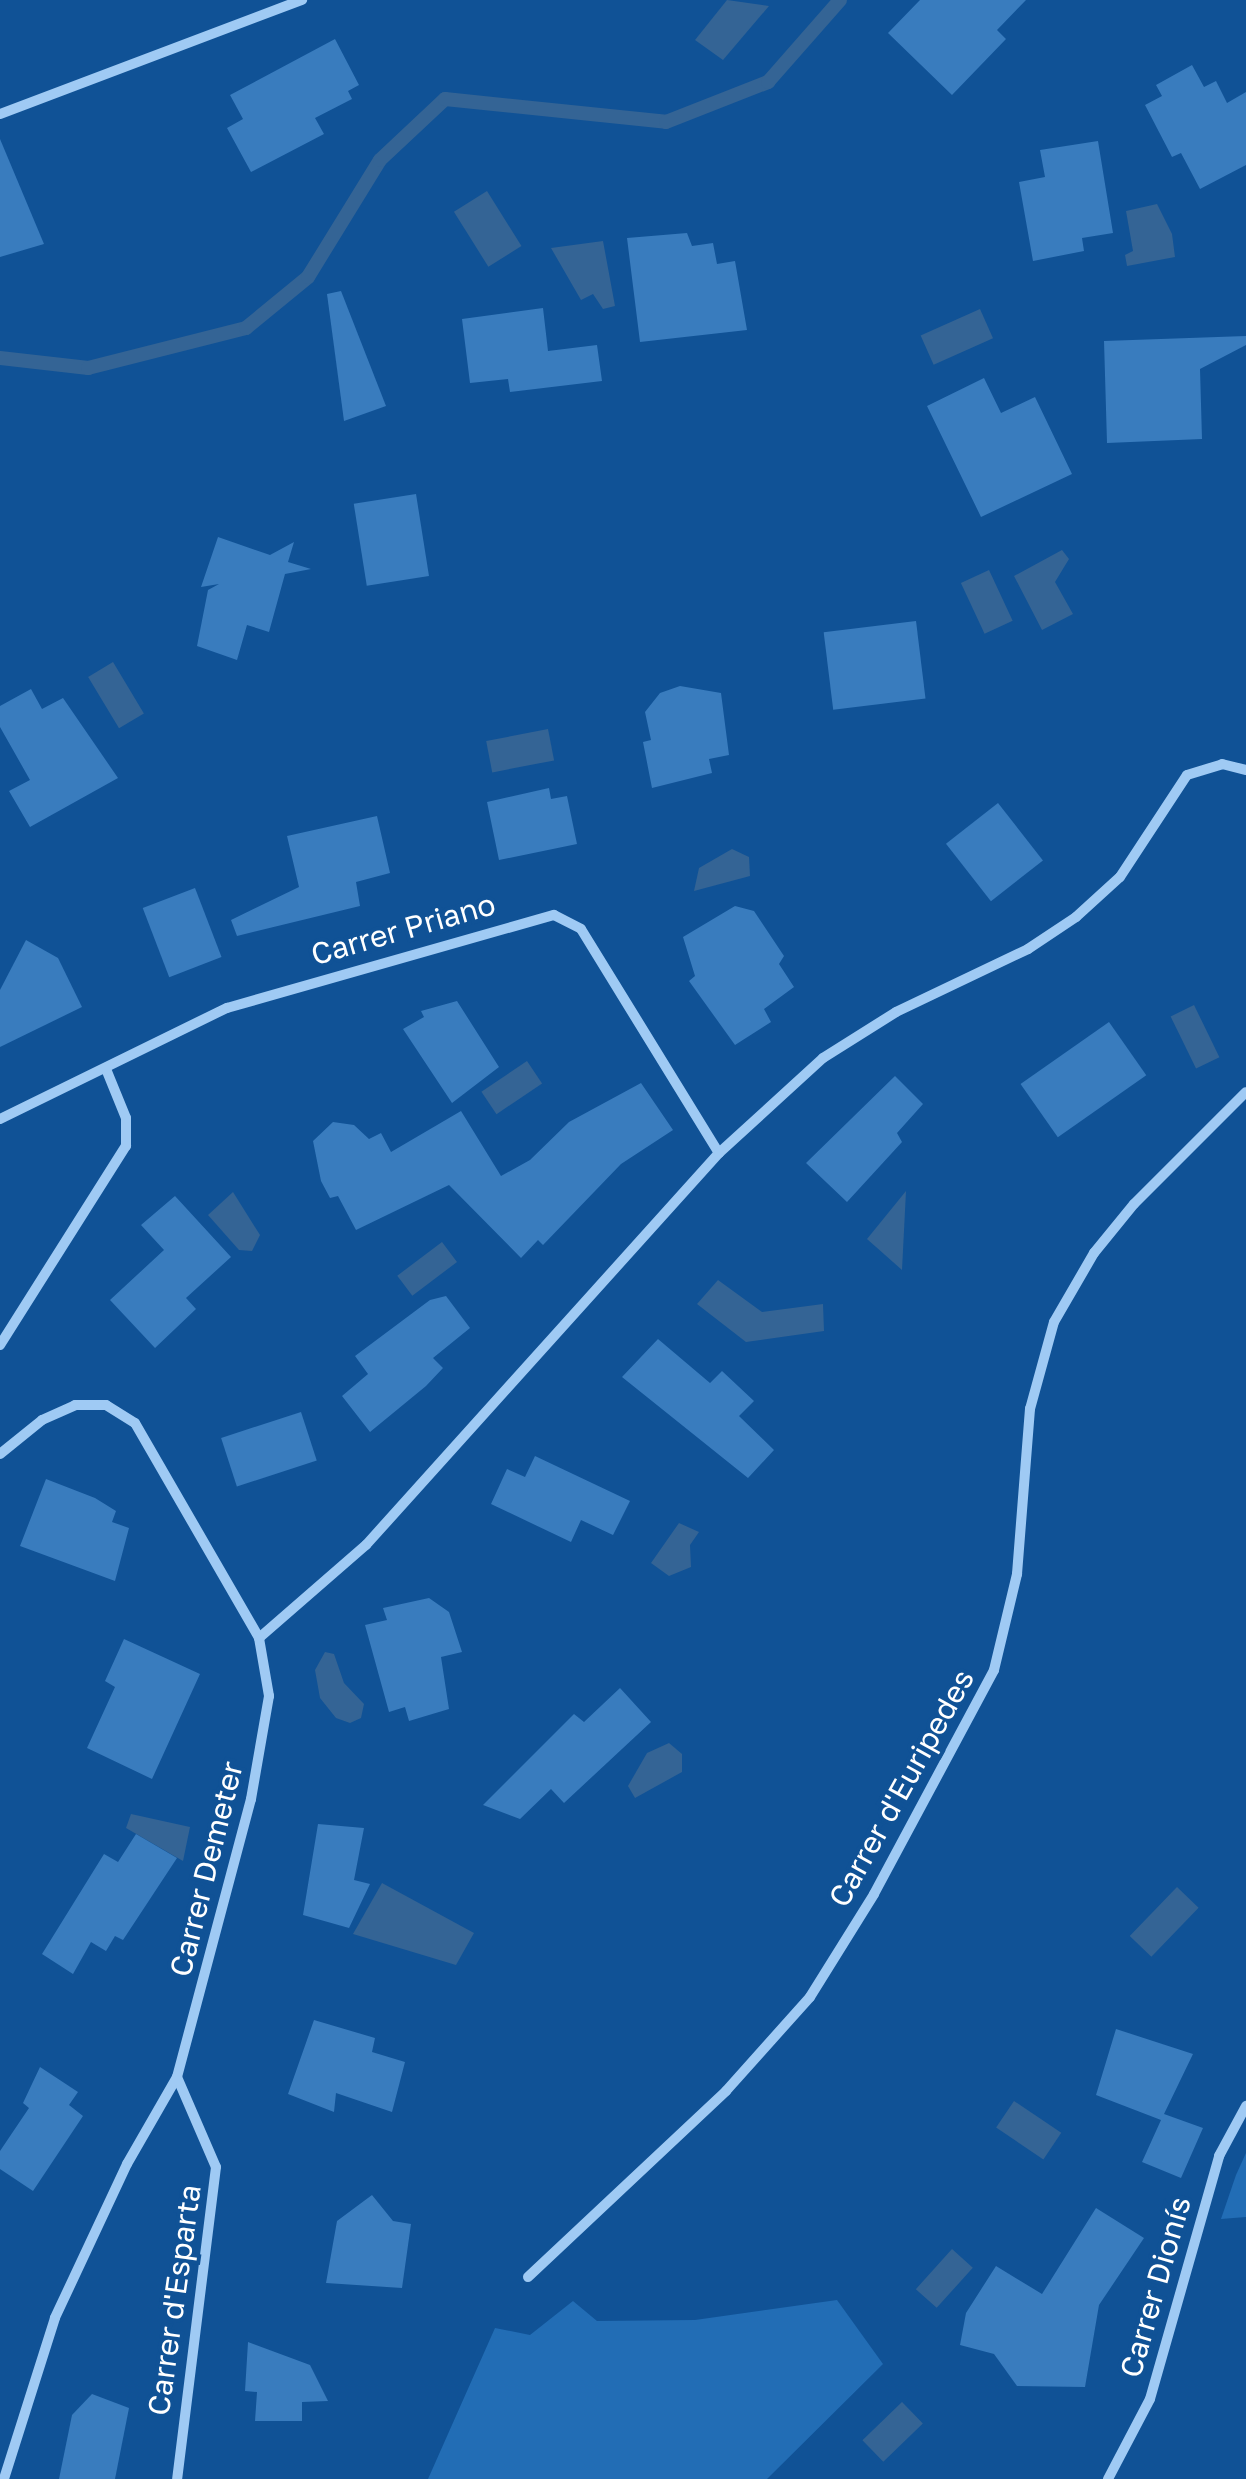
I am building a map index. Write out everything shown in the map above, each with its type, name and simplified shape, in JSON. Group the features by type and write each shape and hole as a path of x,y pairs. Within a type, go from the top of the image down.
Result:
{"street":[{"path":"1,113 302,0"},
{"path":"258,1638 366,1545 719,1153 856,1036 1028,949 1076,917 1120,877 1187,774 1222,764 1246,770"},
{"name":"Carrer Priano","path":"0,1119 106,1069 170,1033 276,991 554,915 580,929 719,1153"},
{"path":"0,1345 122,1156 126,1118 106,1069"},
{"name":"Carrer d'Euripedes","path":"528,2277 726,2091 810,1997 874,1894 994,1670 1017,1574 1030,1408 1054,1322 1134,1204 1246,1092"},
{"name":"Carrer Demeter","path":"0,1454 60,1410 91,1402 122,1412 161,1459 258,1638 267,1723 176,2078 127,2164 56,2318 4,2479"},
{"name":"Carrer d'Esparta","path":"176,2078 216,2167 177,2479"},
{"name":"Carrer Dionís","path":"1108,2479 1150,2399 1219,2156 1246,2106"}],"shaded area":[{"path":"727,0 769,6 723,60 695,40"},
{"path":"487,191 521,246 488,267 454,212"},
{"path":"1157,204 1172,234 1175,257 1127,266 1125,255 1133,251 1126,211"},
{"path":"603,241 615,306 603,309 593,294 581,300 551,248"},
{"path":"980,309 993,338 934,365 921,335"},
{"path":"1062,550 1069,559 1055,582 1073,614 1042,630 1014,576"},
{"path":"989,570 1013,621 985,634 961,583"},
{"path":"113,662 144,713 119,728 88,677"},
{"path":"548,729 554,760 492,772 486,741"},
{"path":"732,849 749,857 750,876 694,891 699,868"},
{"path":"1194,1005 1219,1057 1196,1069 1171,1016"},
{"path":"527,1061 542,1083 497,1114 481,1092"},
{"path":"906,1191 902,1270 867,1239"},
{"path":"233,1192 260,1235 252,1251 239,1250 208,1215"},
{"path":"442,1242 457,1262 412,1296 397,1276"},
{"path":"718,1280 762,1312 823,1304 824,1331 746,1342 697,1304"},
{"path":"679,1523 699,1532 690,1545 691,1567 669,1576 651,1563"},
{"path":"325,1652 334,1654 344,1683 364,1704 361,1718 350,1723 336,1718 320,1698 315,1670"},
{"path":"669,1743 682,1754 682,1772 635,1798 628,1786 647,1753"},
{"path":"131,1814 190,1827 183,1861 126,1828"},
{"path":"382,1883 474,1933 456,1965 353,1934"},
{"path":"1177,1887 1199,1908 1151,1957 1130,1936"},
{"path":"1014,2101 1061,2133 1043,2159 996,2128"},
{"path":"1246,2153 1246,2217 1221,2219 1236,2175"},
{"path":"952,2249 973,2268 937,2308 916,2289"},
{"path":"837,2300 883,2364 767,2479 428,2479 495,2328 530,2335 573,2301 597,2321 695,2320"},
{"path":"902,2402 923,2424 883,2462 862,2440"}],"building":[{"path":"920,0 1026,0 997,30 1006,39 952,95 888,33"},
{"path":"335,39 359,85 348,91 352,99 315,118 324,134 251,172 227,128 243,119 230,95"},
{"path":"1192,65 1204,87 1216,81 1227,103 1246,92 1246,165 1200,189 1181,153 1172,157 1145,105 1162,96 1156,85"},
{"path":"0,139 44,244 0,257"},
{"path":"1098,141 1113,233 1082,238 1084,251 1033,261 1019,182 1045,177 1040,150"},
{"path":"687,233 692,246 713,243 717,264 735,261 747,330 640,342 627,238"},
{"path":"341,291 386,406 344,421 327,294"},
{"path":"543,308 548,351 597,345 602,381 510,392 508,379 470,383 462,319"},
{"path":"1246,336 1246,345 1200,369 1202,439 1107,443 1104,341"},
{"path":"984,378 1001,413 1035,397 1072,474 981,517 927,406"},
{"path":"416,494 429,576 367,586 354,504"},
{"path":"218,537 270,555 294,542 288,562 311,569 285,574 269,632 247,625 237,660 197,646 208,590 219,584 201,587"},
{"path":"916,621 926,698 833,710 824,632"},
{"path":"680,686 721,693 729,755 709,759 712,773 652,788 643,742 651,740 645,712 660,693"},
{"path":"31,689 42,709 63,698 118,778 30,827 9,791 30,780 0,727 0,706"},
{"path":"549,788 551,799 567,796 577,844 499,860 487,802"},
{"path":"998,803 1043,861 991,901 946,844"},
{"path":"377,816 390,873 356,882 360,906 237,936 231,920 299,887 287,836"},
{"path":"195,888 222,957 169,977 143,908"},
{"path":"735,906 754,911 784,956 779,964 794,987 764,1009 771,1022 735,1045 689,981 695,976 683,937"},
{"path":"26,940 58,958 82,1007 0,1047 0,990"},
{"path":"457,1001 499,1067 452,1103 403,1029 424,1017 421,1011"},
{"path":"1109,1022 1146,1075 1058,1137 1021,1084"},
{"path":"895,1076 923,1104 897,1133 902,1142 847,1202 806,1163"},
{"path":"641,1083 673,1130 621,1164 543,1245 538,1240 521,1258 449,1185 356,1230 338,1196 330,1198 321,1181 313,1141 333,1122 354,1125 369,1139 381,1133 391,1152 461,1111 501,1176 530,1160 569,1122"},
{"path":"175,1196 231,1257 186,1298 196,1309 155,1348 110,1300 164,1250 141,1225"},
{"path":"446,1296 470,1328 433,1358 443,1368 426,1386 370,1432 342,1396 368,1374 355,1356 430,1300"},
{"path":"658,1339 710,1383 722,1371 754,1401 739,1416 774,1450 748,1478 622,1377"},
{"path":"301,1412 317,1461 237,1486 221,1438"},
{"path":"535,1456 630,1501 613,1535 581,1520 571,1542 491,1504 507,1469 525,1477"},
{"path":"46,1479 95,1498 116,1511 112,1522 129,1528 115,1581 20,1546"},
{"path":"429,1598 449,1612 462,1652 441,1657 449,1709 409,1721 405,1707 389,1712 365,1625 387,1620 383,1608"},
{"path":"124,1639 200,1674 152,1779 87,1748 115,1687 105,1681"},
{"path":"620,1688 651,1722 564,1803 551,1789 520,1819 483,1805 574,1714 584,1722"},
{"path":"318,1824 364,1828 354,1880 370,1884 349,1928 303,1915"},
{"path":"136,1834 177,1858 123,1940 115,1936 106,1951 91,1942 73,1974 42,1954 104,1854 118,1862"},
{"path":"314,2020 375,2038 372,2052 405,2062 392,2112 336,2093 334,2112 288,2094"},
{"path":"1116,2029 1193,2054 1164,2114 1203,2128 1181,2178 1142,2162 1161,2120 1096,2095"},
{"path":"40,2067 78,2092 69,2105 83,2116 33,2191 0,2169 0,2151 29,2108 23,2103"},
{"path":"372,2195 393,2221 411,2224 402,2288 326,2283 337,2221"},
{"path":"1096,2208 1144,2238 1099,2305 1085,2387 1017,2386 994,2354 960,2345 966,2313 996,2266 1042,2294"},
{"path":"248,2342 310,2365 328,2401 302,2402 302,2421 255,2421 257,2392 245,2391"},
{"path":"92,2394 129,2408 115,2479 59,2479 72,2415"}],"waterway":[{"path":"0,358 88,368 246,328 308,277 380,160 445,99 666,122 768,82 840,0"}]}
